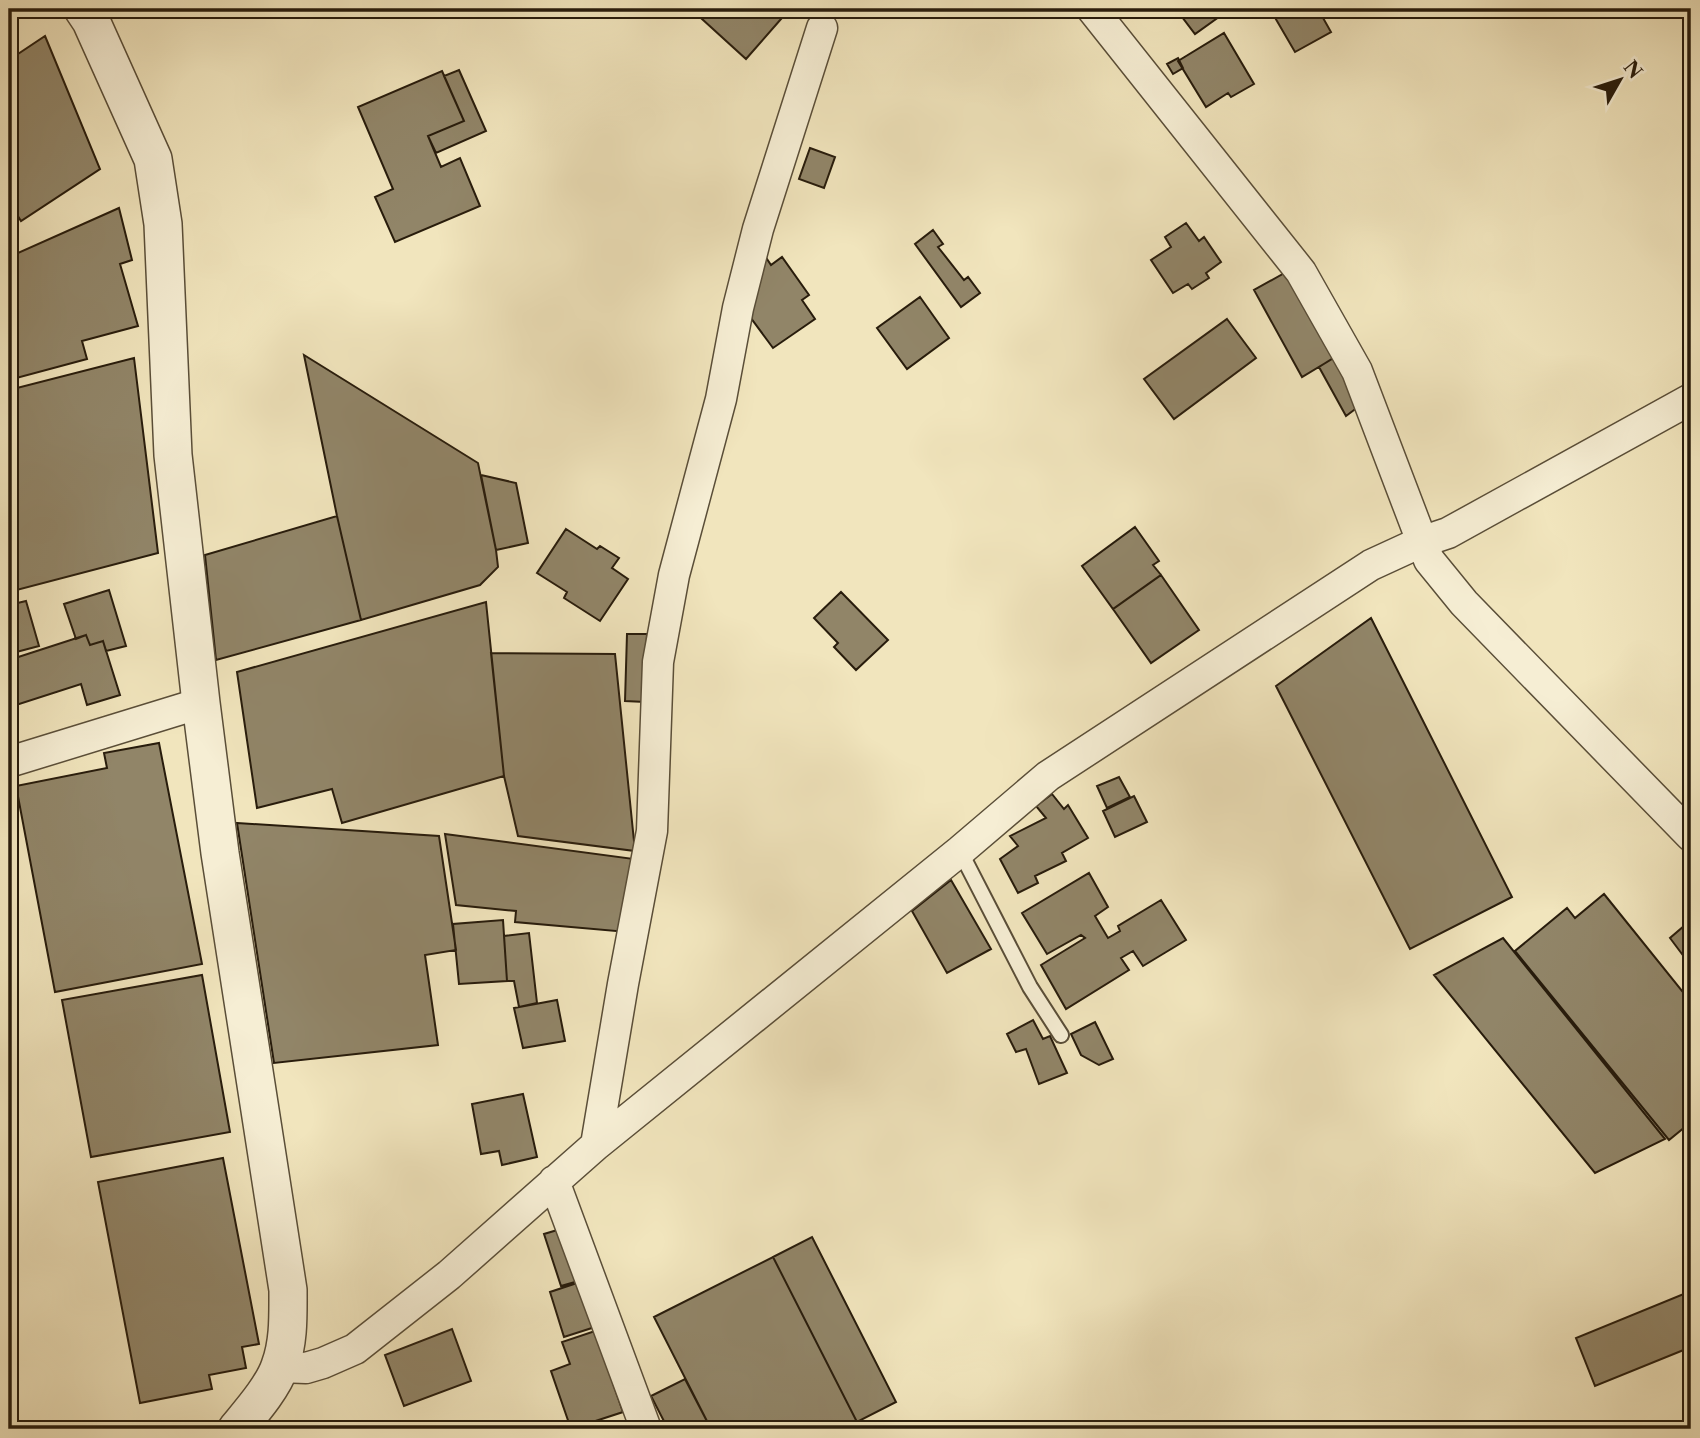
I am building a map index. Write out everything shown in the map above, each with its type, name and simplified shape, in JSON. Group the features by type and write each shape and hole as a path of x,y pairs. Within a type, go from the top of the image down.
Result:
{"street":[{"path":"83,9 153,159 160,197 173,456 201,703 220,853 288,1290 288,1328 280,1367 237,1429"},
{"path":"1092,9 1301,272 1357,371 1429,560 1464,603 1691,836"},
{"path":"596,1145 652,831 658,662 674,575 721,399 738,308 758,229 822,28"},
{"path":"280,1367 306,1367 323,1363 355,1349 449,1275 596,1145 960,851 1048,776 1371,565 1448,533 1691,399"},
{"path":"9,762 201,703"},
{"path":"554,1181 646,1429"}],"lane":[{"path":"960,851 1030,987 1061,1035"}],"building":[{"path":"691,9 770,9 781,19 746,59"},
{"path":"1176,9 1230,9 1195,34"},
{"path":"1270,9 1318,9 1331,32 1295,52"},
{"path":"1224,33 1254,84 1231,97 1228,93 1206,107 1178,61"},
{"path":"45,36 100,169 21,221 9,202 9,60"},
{"path":"1178,58 1183,68 1173,74 1167,64"},
{"path":"459,70 486,131 436,153 428,136 464,121 444,76"},
{"path":"442,71 464,121 428,136 441,167 460,158 480,206 395,242 375,197 393,189 358,107"},
{"path":"810,148 835,157 824,188 799,179"},
{"path":"119,208 132,260 120,264 138,326 82,341 87,359 9,380 9,257"},
{"path":"1186,223 1199,241 1204,237 1221,262 1206,273 1209,278 1192,289 1188,284 1173,293 1151,260 1171,247 1165,237"},
{"path":"933,230 943,244 938,247 964,280 968,277 980,293 961,307 915,244"},
{"path":"763,253 771,265 782,257 809,295 802,300 815,319 773,348 745,310"},
{"path":"1288,271 1337,356 1302,377 1254,290"},
{"path":"920,297 949,338 907,369 877,328"},
{"path":"1227,319 1256,358 1174,419 1144,379"},
{"path":"304,355 478,463 498,567 480,585 361,620"},
{"path":"1335,357 1358,407 1346,416 1319,367"},
{"path":"134,358 158,553 9,592 9,390"},
{"path":"481,475 516,483 528,543 496,550"},
{"path":"337,516 361,620 216,660 205,555"},
{"path":"1135,527 1159,561 1153,565 1161,575 1113,609 1082,566"},
{"path":"566,529 597,549 600,546 619,558 612,568 628,579 600,621 564,598 567,592 537,573"},
{"path":"1161,575 1199,630 1151,663 1113,609"},
{"path":"109,590 126,646 106,651 103,641 90,645 86,635 76,639 64,604"},
{"path":"841,592 888,640 856,670 834,647 838,643 814,618"},
{"path":"26,601 39,646 9,654 9,605"},
{"path":"486,602 504,776 342,823 332,789 257,808 237,672"},
{"path":"1371,618 1512,897 1410,949 1276,686"},
{"path":"627,634 647,634 645,702 625,701"},
{"path":"86,635 90,645 103,641 120,695 87,705 81,684 13,706 9,693 9,660"},
{"path":"491,653 615,654 635,851 518,836 504,776"},
{"path":"159,743 202,964 55,992 16,786 107,768 104,753"},
{"path":"1119,777 1130,797 1107,808 1097,786"},
{"path":"1052,794 1064,809 1068,805 1088,838 1062,853 1066,861 1035,876 1038,883 1018,893 1000,859 1018,846 1010,836 1046,818 1036,806"},
{"path":"1134,796 1147,822 1115,837 1103,811"},
{"path":"237,823 439,836 456,950 425,955 438,1045 274,1063"},
{"path":"445,834 634,859 627,932 515,922 516,911 456,905"},
{"path":"1089,873 1108,907 1095,916 1108,938 1120,931 1118,926 1161,900 1186,940 1143,966 1133,951 1121,958 1129,970 1066,1009 1041,965 1085,938 1081,935 1047,954 1022,913"},
{"path":"951,880 991,949 947,973 912,911"},
{"path":"1604,894 1691,1002 1691,1122 1669,1140 1515,951 1567,908 1575,918"},
{"path":"503,920 507,981 459,984 453,924"},
{"path":"1691,920 1691,966 1670,938"},
{"path":"529,933 537,1003 519,1007 514,981 507,981 504,936"},
{"path":"1503,938 1665,1139 1595,1173 1434,975"},
{"path":"202,975 230,1132 91,1157 62,1000"},
{"path":"557,1000 565,1041 523,1048 514,1008"},
{"path":"1033,1020 1043,1039 1050,1036 1067,1073 1039,1084 1026,1049 1016,1052 1007,1034"},
{"path":"1095,1022 1113,1059 1099,1065 1081,1055 1071,1034"},
{"path":"523,1094 537,1157 502,1165 499,1151 481,1154 472,1104"},
{"path":"223,1158 259,1344 242,1347 246,1368 209,1375 212,1389 140,1403 98,1182"},
{"path":"564,1228 582,1280 561,1286 544,1234"},
{"path":"812,1237 896,1402 857,1422 773,1257"},
{"path":"773,1257 861,1429 711,1429 654,1317"},
{"path":"583,1281 598,1326 564,1337 550,1292"},
{"path":"1691,1291 1691,1347 1595,1386 1576,1338"},
{"path":"452,1329 471,1381 404,1406 385,1355"},
{"path":"595,1331 623,1412 571,1429 551,1371 570,1364 562,1342"},
{"path":"685,1379 711,1429 668,1429 651,1396"}]}
